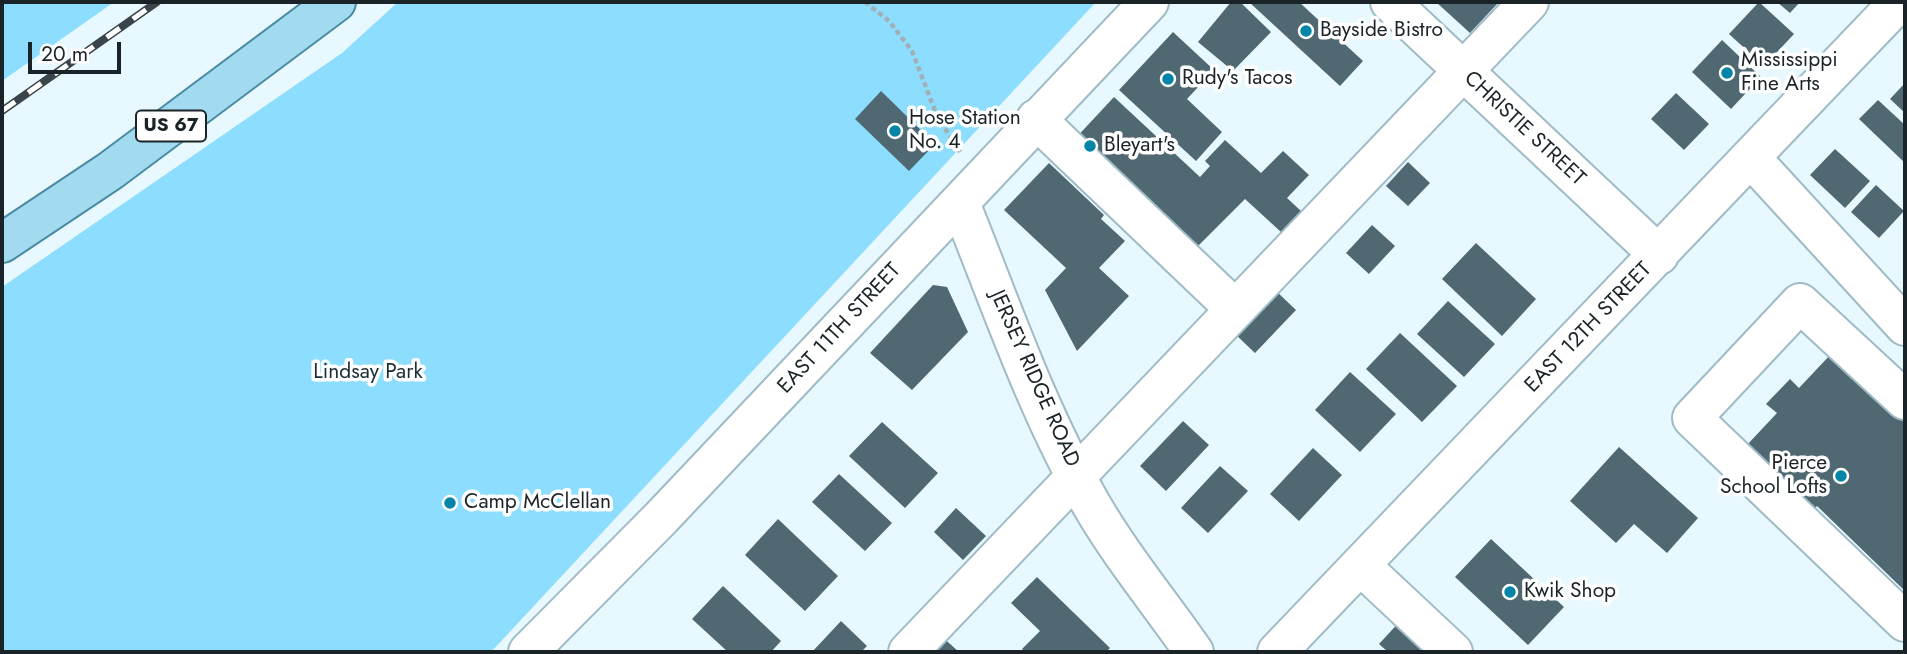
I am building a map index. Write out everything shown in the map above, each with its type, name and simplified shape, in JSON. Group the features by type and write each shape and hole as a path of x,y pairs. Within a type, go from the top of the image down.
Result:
{"main road":[{"name":"US 67","path":"2,243 110,171 336,2"}],"street":[{"name":"EAST 11TH STREET","path":"528,652 670,508 1149,2"},
{"name":"CHRISTIE STREET","path":"1390,2 1659,255"},
{"path":"908,652 1529,2"},
{"name":"EAST 12TH STREET","path":"1276,652 1899,2"},
{"path":"1036,119 1235,309"},
{"path":"1751,159 1905,326"},
{"name":"JERSEY RIDGE ROAD","path":"970,192 1051,427 1092,506 1194,652"},
{"path":"1905,400 1800,303 1692,418 1905,622"},
{"path":"1360,565 1453,652"}],"path":[{"path":"865,2 889,21 912,51 970,192"}],"green space":[{"path":"2,2 114,2 2,81"},
{"name":"Lindsay Park","path":"398,2 1096,2 491,652 2,652 2,287 342,53"}],"building":[{"path":"1231,2 1240,2 1271,32 1233,71 1198,42"},
{"name":"Bayside Bistro","path":"1249,2 1299,2 1363,61 1340,86"},
{"path":"1436,2 1499,2 1470,33"},
{"path":"1759,2 1794,34 1764,66 1729,34"},
{"path":"1777,2 1800,2 1790,13"},
{"path":"1173,32 1214,70 1187,99 1222,132 1196,161 1119,90"},
{"path":"1722,40 1761,77 1731,109 1692,72"},
{"path":"1905,83 1905,113 1890,99"},
{"name":"Hose Station No. 4","path":"881,91 935,144 909,171 855,119"},
{"path":"1676,93 1709,124 1684,150 1651,119"},
{"path":"1114,97 1200,177 1210,166 1205,161 1225,140 1261,173 1283,151 1309,175 1287,198 1301,211 1281,232 1245,199 1191,253 1072,142"},
{"path":"1878,100 1905,125 1905,163 1859,119"},
{"path":"1835,149 1870,181 1845,208 1810,175"},
{"path":"1408,162 1430,183 1408,206 1386,186"},
{"path":"1049,163 1104,215 1101,219 1125,241 1099,268 1129,296 1077,351 1045,290 1066,268 1004,210"},
{"path":"1876,185 1904,211 1879,238 1851,212"},
{"path":"1372,225 1395,246 1369,274 1346,253"},
{"path":"1476,243 1536,299 1502,336 1442,279"},
{"path":"933,285 947,287 968,332 912,390 870,353"},
{"path":"1275,290 1296,310 1255,353 1234,333"},
{"path":"1448,301 1495,344 1464,377 1417,334"},
{"path":"1400,333 1457,386 1422,422 1366,369"},
{"name":"Pierce School Lofts","path":"1832,353 1905,423 1905,591 1817,506 1813,510 1746,446 1777,413 1766,404 1790,379 1799,388"},
{"path":"1350,372 1396,414 1360,452 1315,410"},
{"path":"1183,421 1209,445 1166,491 1140,466"},
{"path":"882,422 938,473 905,508 849,456"},
{"path":"1619,447 1698,518 1667,553 1634,524 1616,543 1570,501"},
{"path":"1313,448 1342,475 1299,521 1270,494"},
{"path":"1220,466 1248,491 1208,533 1181,508"},
{"path":"839,474 892,523 865,551 812,502"},
{"path":"956,508 986,536 963,560 934,532"},
{"path":"778,519 838,576 805,611 745,555"},
{"name":"Kwik Shop","path":"1491,539 1564,607 1528,645 1455,577"},
{"path":"1037,577 1110,648 1106,652 1025,652 1022,649 1040,631 1011,603"},
{"path":"723,586 781,641 771,652 728,652 692,619"},
{"path":"1403,618 1439,652 1388,652 1379,644"},
{"path":"841,621 867,646 861,652 812,652"},
{"path":"939,634 959,652 921,652"}],"railway":[{"path":"2,111 157,2"}],"place":[{"name":"Bayside Bistro","path":"1306,31"},
{"name":"Mississippi Fine Arts","path":"1727,73"},
{"name":"Rudy's Tacos","path":"1168,79"},
{"name":"Hose Station No. 4","path":"895,131"},
{"name":"Bleyart's","path":"1090,146"},
{"name":"Pierce School Lofts","path":"1841,476"},
{"name":"Camp McClellan","path":"450,503"},
{"name":"Kwik Shop","path":"1510,592"}]}
